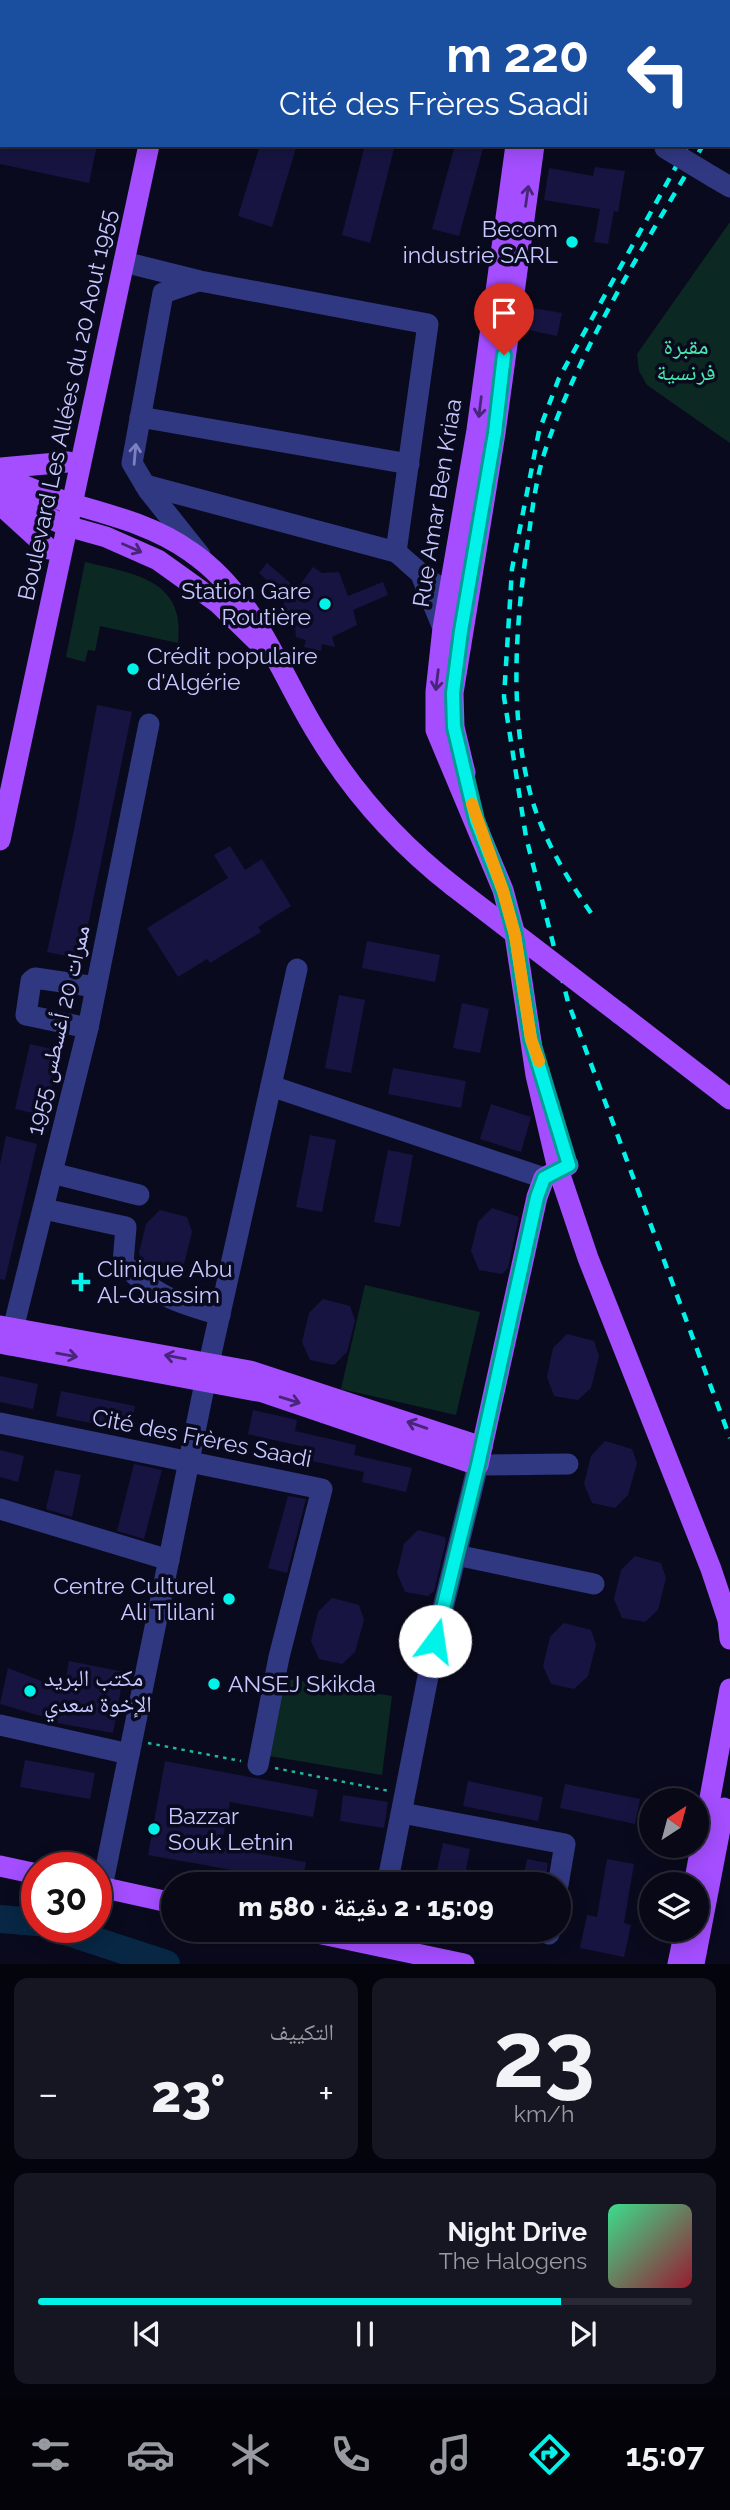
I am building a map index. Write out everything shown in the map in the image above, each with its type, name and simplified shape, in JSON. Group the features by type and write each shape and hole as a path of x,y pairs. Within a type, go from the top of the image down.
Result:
{"main road":[{"name":"Boulevard Les Allées du 20 Aout 1955","path":"0,840 66,501 68,462 136,147"},
{"name":"Boulevard Les Allées du 20 Aout 1955","path":"66,501 77,482 149,147"},
{"name":"Rue Amar Ben Kriaa","path":"516,147 477,430 459,595 453,710 454,727 476,820 503,891 515,935 531,1039 557,1171"},
{"name":"Rue Amar Ben Kriaa","path":"476,820 459,789 436,730 436,692 443,628 459,595 495,433 534,147"},
{"path":"0,468 68,462"},
{"path":"0,476 66,501 110,513"},
{"path":"77,482 83,498 167,538 212,569 255,617 318,735 361,797 406,847 730,1099"},
{"path":"0,496 61,524 106,537 158,560 186,577 276,660"},
{"path":"0,505 17,517 55,554 70,545 106,537"},
{"name":"Boulevard Les Allées du 20 Aout 1955","path":"0,779 55,554"},
{"path":"6,1335 208,1372 234,1385 480,1456 557,1171"},
{"path":"557,1171 633,1343 730,1590"},
{"path":"557,1171 593,1270 711,1569 730,1639"},
{"path":"696,1872 730,1689"},
{"path":"694,1964 730,1779"},
{"path":"0,1866 21,1871"},
{"path":"112,1890 161,1900"},
{"path":"390,1942 464,1964"},
{"path":"678,1964 683,1942"}],"street":[{"path":"665,147 721,182"},
{"path":"124,262 200,281 428,324 396,551"},
{"path":"200,281 163,293 132,463 145,485 212,569"},
{"path":"140,417 409,464"},
{"path":"145,485 396,551 422,577 459,595"},
{"path":"422,577 443,628"},
{"name":"ممرات 20 أغسطس 1955","path":"6,1335 44,1209 88,1028 149,724"},
{"path":"107,1852 188,1462 297,969"},
{"path":"88,1028 26,1016 30,981 35,978 96,987"},
{"path":"271,1086 557,1171"},
{"path":"52,1173 139,1195"},
{"path":"44,1209 126,1227 123,1263 140,1282 164,1298 220,1315"},
{"name":"Cité des Frères Saadi","path":"0,1423 322,1489 279,1657 258,1765"},
{"path":"390,1872 435,1641 480,1456 568,1464"},
{"path":"0,1509 169,1560"},
{"path":"456,1555 594,1584"},
{"path":"0,1725 129,1754"},
{"path":"402,1813 565,1844 560,1872"}],"green space":[{"name":"مقبرة فرنسية","path":"730,222 730,443 647,385 639,371 637,354"},
{"path":"85,562 138,576 165,592 174,605 178,622 178,643 100,626 95,651 88,650 85,662 66,657"},
{"path":"365,1285 480,1312 456,1415 341,1389"},
{"path":"282,1678 392,1696 382,1775 269,1756"}],"building":[{"path":"0,147 97,147 89,183 0,164"},
{"path":"259,147 296,147 272,227 238,216"},
{"path":"364,147 394,147 370,243 342,235"},
{"path":"454,147 483,147 459,236 432,229"},
{"path":"595,167 625,171 618,212 614,211 608,244 594,242 600,209 544,200 549,168 593,176"},
{"path":"533,308 562,313 557,336 528,330"},
{"name":"Station Gare Routière","path":"267,563 297,589 313,567 322,573 339,572 348,596 383,582 388,595 353,610 357,625 332,637 335,647 322,644 321,651 304,647 306,640 296,637 295,627 276,613 288,599 259,573"},
{"path":"97,705 132,712 81,959 47,952 75,825"},
{"path":"230,846 245,870 262,859 291,906 258,927 261,932 210,963 207,959 178,977 147,928 228,878 214,855"},
{"path":"367,941 440,955 435,982 362,968"},
{"path":"339,995 365,1000 351,1073 325,1068"},
{"path":"462,1003 489,1009 480,1053 453,1048"},
{"path":"30,1044 60,1051 45,1116 15,1109"},
{"path":"393,1068 466,1081 461,1108 388,1094"},
{"path":"491,1104 531,1117 521,1152 480,1139"},
{"path":"310,1135 336,1140 322,1212 296,1207"},
{"path":"6,1136 37,1144 5,1280 0,1279 0,1164"},
{"path":"388,1150 413,1155 400,1227 374,1222"},
{"path":"492,1208 519,1217 508,1268 502,1274 479,1270 471,1251 478,1222"},
{"path":"160,1210 187,1217 192,1232 184,1264 170,1276 153,1273 145,1266 139,1253 146,1224"},
{"path":"323,1299 350,1306 355,1321 347,1352 334,1365 310,1360 302,1342 309,1313"},
{"path":"567,1334 594,1341 599,1356 591,1388 578,1400 554,1396 547,1377 553,1348"},
{"path":"0,1376 38,1384 33,1409 0,1402"},
{"path":"61,1391 135,1406 130,1431 56,1416"},
{"path":"253,1410 297,1420 295,1431 356,1445 354,1455 412,1468 406,1492 362,1482 364,1472 307,1460 309,1448 248,1434"},
{"path":"605,1441 632,1449 637,1463 628,1495 615,1508 592,1503 584,1484 591,1456"},
{"path":"0,1450 24,1456 18,1482 0,1477"},
{"path":"134,1464 162,1470 144,1539 117,1531"},
{"path":"55,1470 81,1475 72,1517 46,1509"},
{"path":"288,1496 306,1499 287,1573 268,1568"},
{"path":"418,1530 445,1537 446,1541 434,1591 428,1596 405,1592 397,1573 404,1544"},
{"path":"635,1556 661,1563 666,1578 658,1610 645,1622 622,1618 614,1599 621,1570"},
{"path":"332,1598 359,1605 364,1620 355,1652 342,1664 319,1659 311,1641 318,1612"},
{"path":"564,1623 591,1630 596,1645 588,1676 574,1689 551,1684 543,1666 550,1637"},
{"path":"69,1661 124,1672 113,1733 57,1723 58,1721 0,1704 8,1668 64,1690"},
{"path":"25,1760 95,1773 90,1799 20,1787"},
{"path":"165,1761 318,1790 313,1817 230,1802 221,1847 306,1862 304,1872 232,1872 148,1855"},
{"path":"468,1781 543,1797 538,1821 463,1806"},
{"path":"565,1784 639,1799 635,1824 560,1808"},
{"path":"343,1795 388,1802 384,1828 340,1821"},
{"path":"443,1843 470,1849 466,1872 437,1872"},
{"path":"527,1859 548,1863 547,1872 524,1872"},
{"path":"607,1859 634,1864 624,1923 631,1925 624,1957 580,1948 587,1915 597,1917"}],"waterway":[{"path":"0,1919 21,1921"},
{"path":"102,1943 166,1964"}],"railway":[{"path":"687,147 559,378 539,431 512,569 504,697 526,837 568,1002 730,1438"},
{"path":"591,913 564,871 536,812 519,731 516,665 532,511 544,456 579,367 618,292 702,147"}],"slow traffic":[{"path":"472,804 503,891 515,935 531,1039 539,1061"}],"place":[{"name":"Becom industrie SARL","path":"572,242"},
{"name":"Station Gare Routière","path":"325,604"},
{"name":"Crédit populaire d'Algérie","path":"133,669"},
{"name":"Clinique Abu Al-Quassim","path":"81,1282"},
{"name":"Centre Culturel Ali Tlilani","path":"229,1599"},
{"name":"ANSEJ Skikda","path":"214,1684"},
{"name":"مكتب البريد الإخوة سعدي","path":"30,1691"},
{"name":"Bazzar Souk Letnin","path":"154,1829"}],"route":[{"path":"435,1641 478,1465 537,1197 544,1178 569,1165 531,1039 515,935 491,855 476,820 454,727 453,693 461,631 495,433 504,355"}]}
